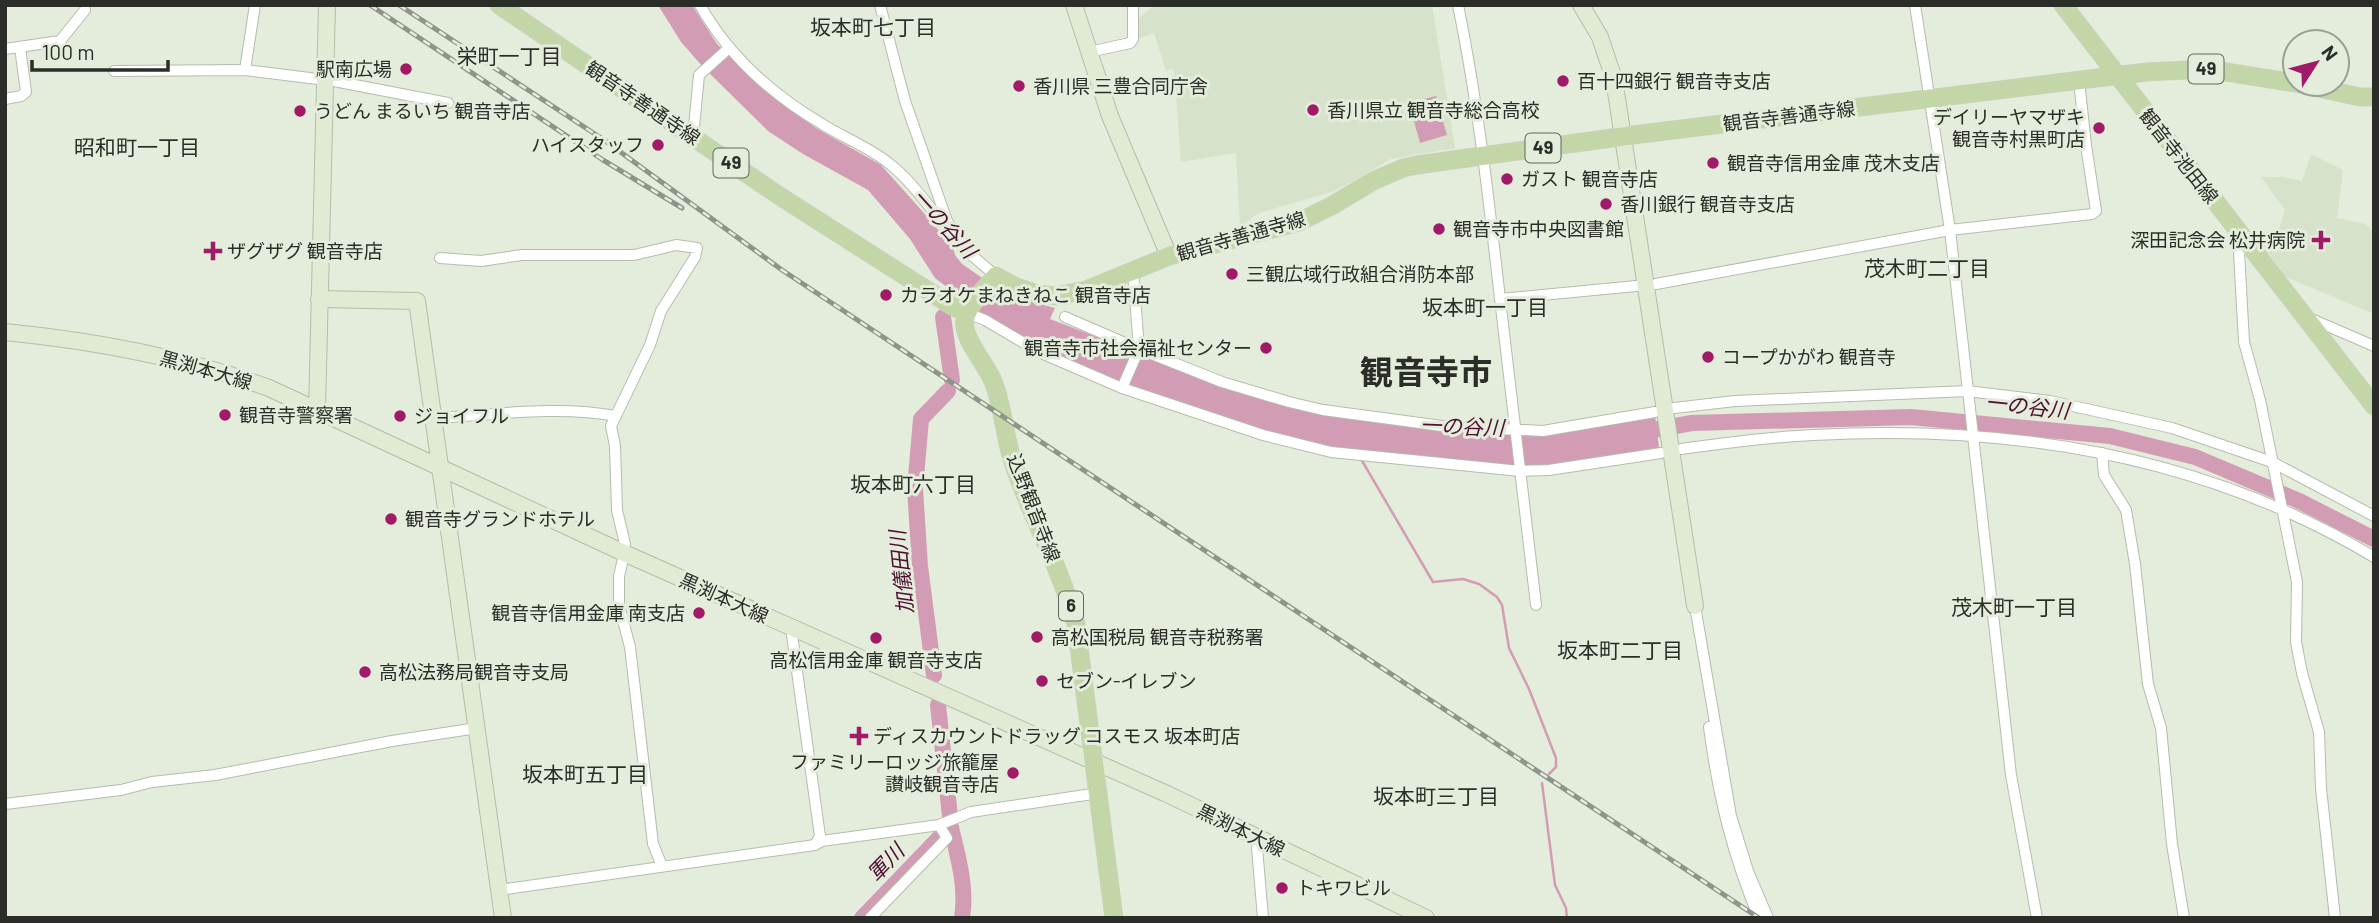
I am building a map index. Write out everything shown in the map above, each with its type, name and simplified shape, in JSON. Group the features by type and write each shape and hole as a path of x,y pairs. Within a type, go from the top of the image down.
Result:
{"main road":[{"name":"観音寺善通寺線","path":"499,5 778,195 952,306 969,310"},
{"name":"観音寺池田線","path":"2063,5 2374,406"},
{"name":"観音寺善通寺線","path":"993,279 1037,294 1056,296 1102,285 1169,256 1299,222 1373,181 1403,168 1624,136 2117,75 2207,69 2281,80"},
{"name":"観音寺善通寺線","path":"2351,95 2374,97"},
{"path":"969,310 993,279"},
{"name":"込野観音寺線","path":"969,310 964,321 966,333 992,378 1012,458 1068,596 1076,624 1114,918"}],"street":[{"path":"244,70 255,5"},
{"path":"317,410 327,5"},
{"path":"700,5 741,61 787,101 890,164 938,217 947,221"},
{"path":"880,5 905,101 947,221 969,253 993,279"},
{"path":"1074,5 1115,128 1169,256"},
{"path":"1089,52 1130,43 1133,39 1133,5"},
{"path":"1458,5 1470,62 1484,156 1536,605"},
{"path":"1581,5 1608,57 1624,136 1711,713 1731,816 1767,918"},
{"path":"1915,5 1950,230 2011,775 2037,918"},
{"path":"5,49 60,41 85,10"},
{"path":"5,99 21,96 26,92 20,47"},
{"path":"693,137 699,75 729,48"},
{"path":"114,71 244,70 325,80 448,103"},
{"path":"1656,284 1950,230 2092,214 2096,211 2079,81"},
{"path":"2238,231 2244,342 2260,400 2297,582 2296,642 2319,732 2321,788 2334,918"},
{"path":"440,258 481,261 522,255 635,255 676,245 697,248 695,257 661,311 650,345 611,426 615,446 617,510 625,544"},
{"path":"1122,388 1139,349 1133,271"},
{"path":"1500,299 1636,286"},
{"path":"320,299 417,301 503,918"},
{"path":"969,310 1041,353 1122,388 1263,435 1331,452 1520,471 1549,470 1671,451 1813,435 1971,435 2049,443 2130,457 2204,478 2280,507 2374,557"},
{"path":"2304,316 2374,346"},
{"path":"1065,317 1222,382 1323,410 1442,426 1543,431 1735,401 1967,391 2050,401 2172,428 2272,462 2374,516"},
{"name":"黒渕本大線","path":"5,332 85,342 190,363 269,388 636,559 1167,794 1426,918"},
{"path":"434,418 566,411 616,416"},
{"path":"2102,453 2104,475 2126,510 2135,564 2148,684 2161,728 2172,844 2184,918"},
{"path":"623,559 619,576 620,605 630,647 653,844 662,866"},
{"path":"792,635 820,836 815,845"},
{"path":"1711,713 1716,778 1722,809 1731,843 1759,918"},
{"path":"5,804 215,775 392,741 477,728"},
{"path":"506,889 939,825 971,812 1099,793"},
{"path":"870,918 947,838 939,825"},
{"path":"1257,848 1263,918"}],"shaded area":[{"path":"658,5 692,5 717,44 759,86 816,128 881,165 931,221 962,264 1007,295 1055,308 1050,319 1219,384 1315,411 1504,432 1655,415 1659,448 1541,466 1319,446 1217,417 1118,381 1047,349 983,314 935,278 910,239 868,190 768,131 681,42"},
{"name":"香川県立 観音寺総合高校","path":"1155,5 1432,5 1455,148 1391,159 1335,191 1259,213 1240,227 1236,153 1181,162 1174,69 1166,71 1154,33 1138,39 1139,18"},
{"path":"1436,96 1447,135 1420,143 1409,103"},
{"name":"深田記念会 松井病院","path":"2311,154 2343,170 2337,218 2365,224 2374,232 2374,314 2281,275 2260,248 2278,231 2285,210 2261,177 2302,181"}],"waterway":[{"name":"加儀田川","path":"943,317 952,380"},
{"name":"加儀田川","path":"934,675 920,566 915,489 921,419 948,391"},
{"name":"一の谷川","path":"1636,433 1692,423 1911,417 2110,436 2195,457 2297,500 2374,539"},
{"path":"1361,459 1433,582 1463,579 1479,584 1497,597 1502,605 1509,648 1529,689 1556,758 1556,767 1549,774"},
{"name":"加儀田川","path":"938,705 950,816"},
{"path":"1542,783 1555,885 1566,908 1567,918"},
{"name":"加儀田川","path":"951,827 963,883 962,918"},
{"name":"軍川","path":"862,918 940,837"}],"railway":[{"path":"370,5 603,160 682,208"},
{"path":"399,5 604,140 782,270 1759,918"}],"place":[{"name":"駅南広場","path":"406,69"},
{"name":"百十四銀行 観音寺支店","path":"1563,81"},
{"name":"香川県 三豊合同庁舎","path":"1019,86"},
{"name":"香川県立 観音寺総合高校","path":"1313,110"},
{"name":"うどん まるいち 観音寺店","path":"300,111"},
{"name":"デイリーヤマザキ 観音寺村黒町店","path":"2099,128"},
{"name":"ハイスタッフ","path":"658,145"},
{"name":"観音寺信用金庫 茂木支店","path":"1713,163"},
{"name":"ガスト 観音寺店","path":"1507,179"},
{"name":"香川銀行 観音寺支店","path":"1606,204"},
{"name":"観音寺市中央図書館","path":"1439,229"},
{"name":"深田記念会 松井病院","path":"2321,240"},
{"name":"ザグザグ 観音寺店","path":"213,251"},
{"name":"三観広域行政組合消防本部","path":"1232,274"},
{"name":"カラオケまねきねこ 観音寺店","path":"886,295"},
{"name":"観音寺市社会福祉センター","path":"1266,348"},
{"name":"コープかがわ 観音寺","path":"1708,357"},
{"name":"観音寺警察署","path":"225,415"},
{"name":"ジョイフル","path":"400,416"},
{"name":"観音寺グランドホテル","path":"391,519"},
{"name":"観音寺信用金庫 南支店","path":"699,613"},
{"name":"高松国税局 観音寺税務署","path":"1037,637"},
{"name":"高松信用金庫 観音寺支店","path":"876,638"},
{"name":"高松法務局観音寺支局","path":"365,672"},
{"name":"セブン-イレブン","path":"1042,681"},
{"name":"ディスカウントドラッグ コスモス 坂本町店","path":"859,736"},
{"name":"ファミリーロッジ旅籠屋 讃岐観音寺店","path":"1013,773"},
{"name":"トキワビル","path":"1282,888"}],"district":[{"name":"坂本町七丁目","path":"873,28"},
{"name":"栄町一丁目","path":"509,57"},
{"name":"昭和町一丁目","path":"137,148"},
{"name":"茂木町二丁目","path":"1927,269"},
{"name":"坂本町一丁目","path":"1485,308"},
{"name":"観音寺市","path":"1426,372"},
{"name":"坂本町六丁目","path":"913,485"},
{"name":"茂木町一丁目","path":"2014,608"},
{"name":"坂本町二丁目","path":"1620,651"},
{"name":"坂本町五丁目","path":"585,775"},
{"name":"坂本町三丁目","path":"1436,797"}]}
